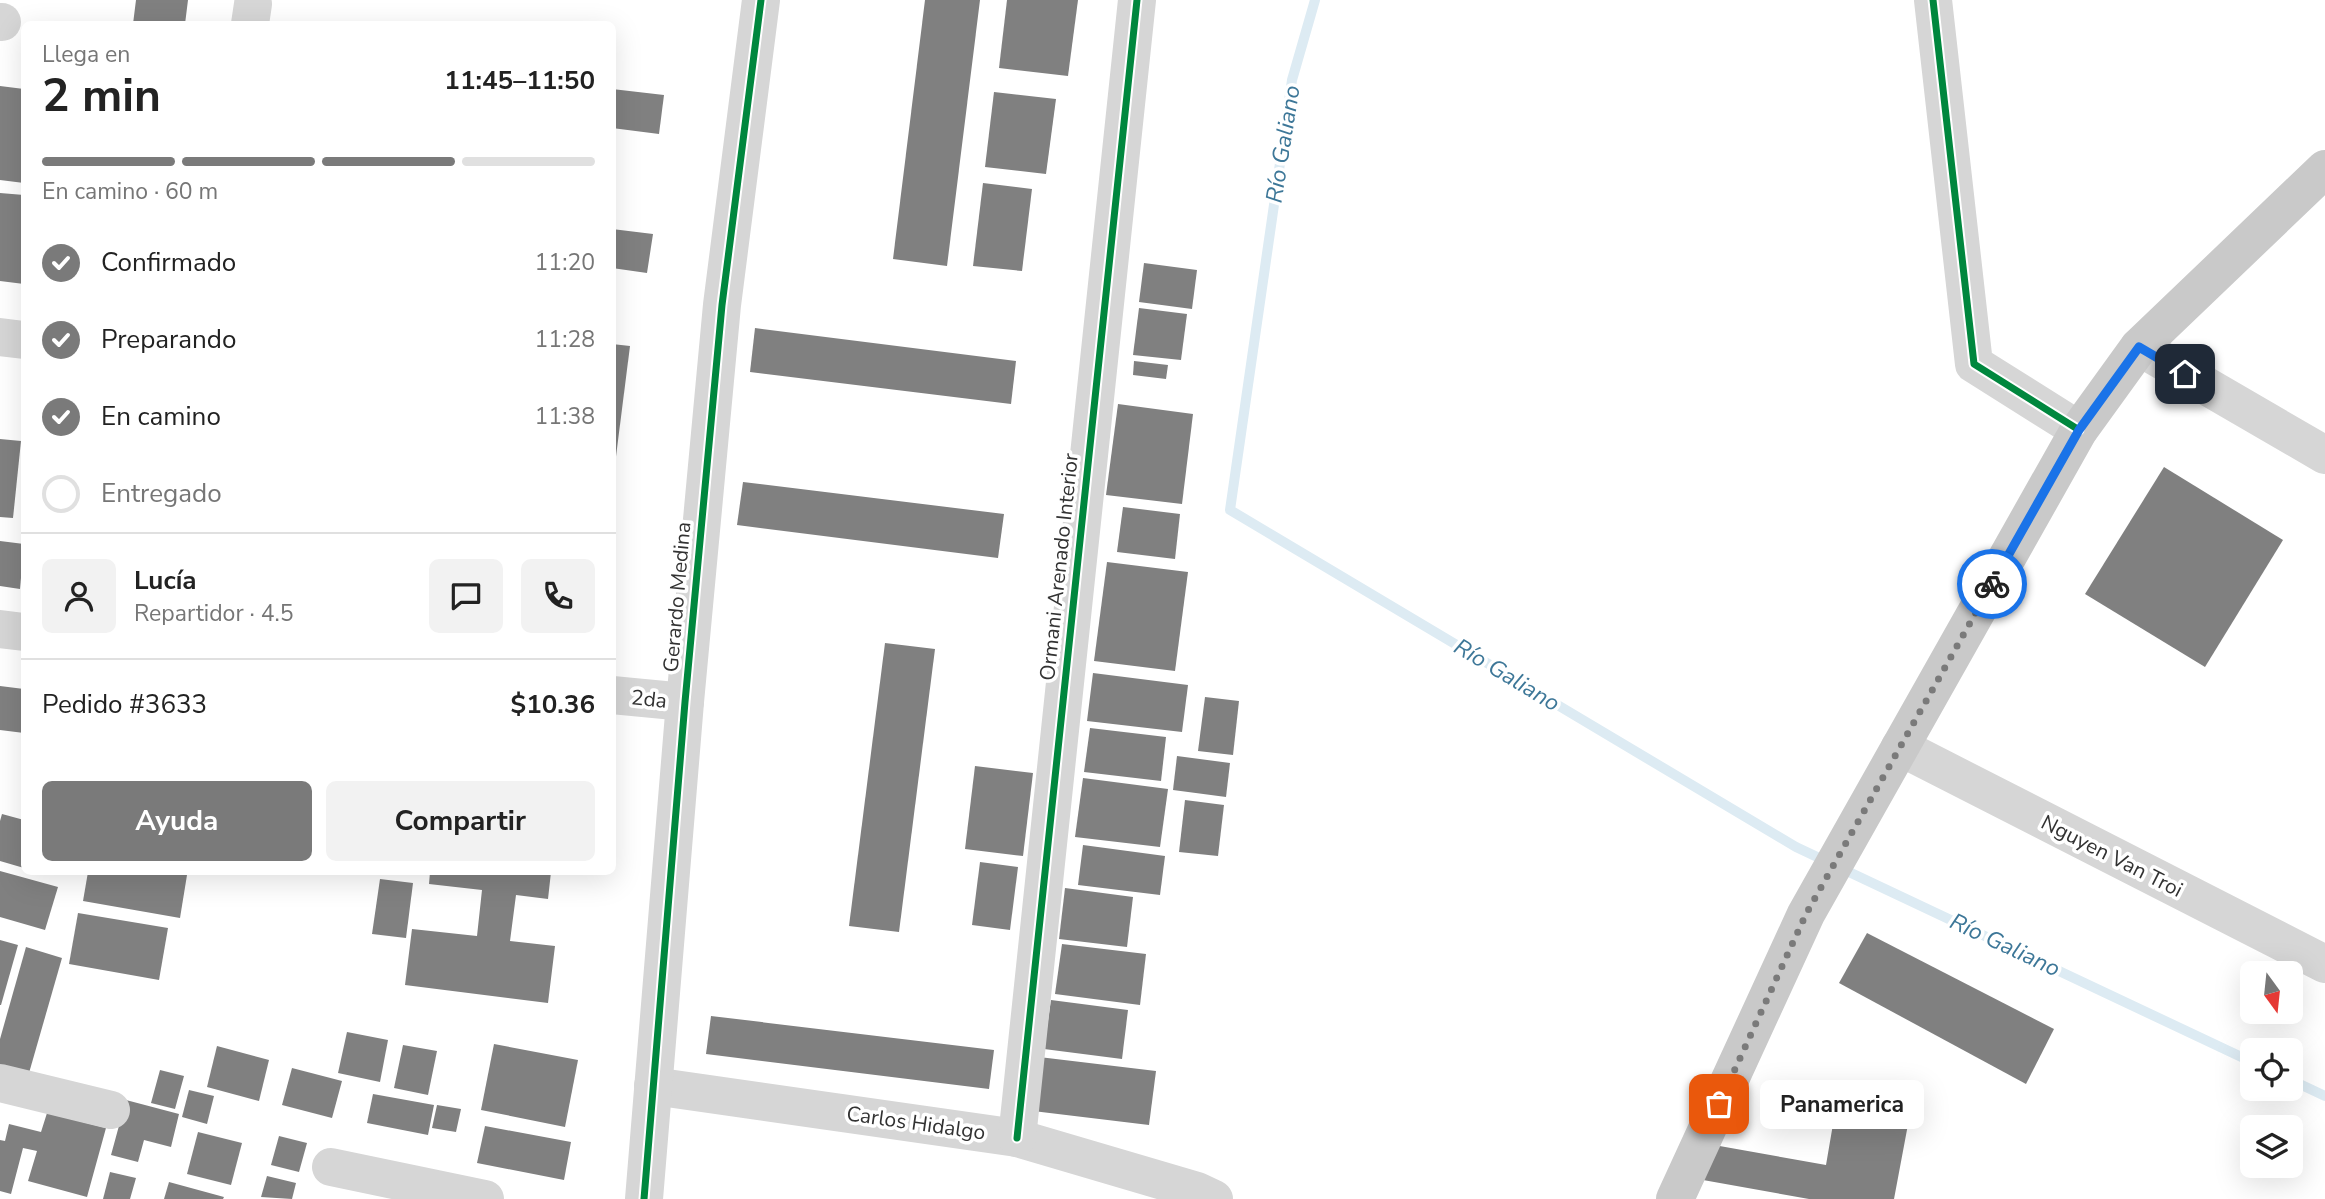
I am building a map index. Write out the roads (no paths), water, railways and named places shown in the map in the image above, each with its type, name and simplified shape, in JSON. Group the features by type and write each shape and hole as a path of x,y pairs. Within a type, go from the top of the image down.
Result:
{"main road":[{"path":"1675,1199 1806,914 2079,430 2139,347 2325,169"}],"street":[{"name":"Gerardo Medina","path":"644,1199 685,702 722,305 761,0"},
{"name":"Ormani Arenado Interior","path":"1017,1138 1137,0"},
{"path":"1933,0 1973,364 2079,430"},
{"path":"0,337 21,340"},
{"path":"2139,347 2325,455"},
{"path":"0,629 21,632"},
{"name":"2da","path":"616,695 685,702"},
{"name":"Nguyen Van Troi","path":"1900,747 2325,964"},
{"path":"0,1083 111,1110"},
{"name":"Carlos Hidalgo","path":"653,1086 1017,1138 1197,1191 1214,1199"},
{"path":"331,1167 485,1199"}],"waterway":[{"name":"Río Galiano","path":"1315,0 1292,80 1230,510 1796,847 2240,1056"},
{"name":"Río Galiano","path":"2303,1086 2325,1096"}],"place":[{"name":"Panamerica","path":"1719,1104"}]}
